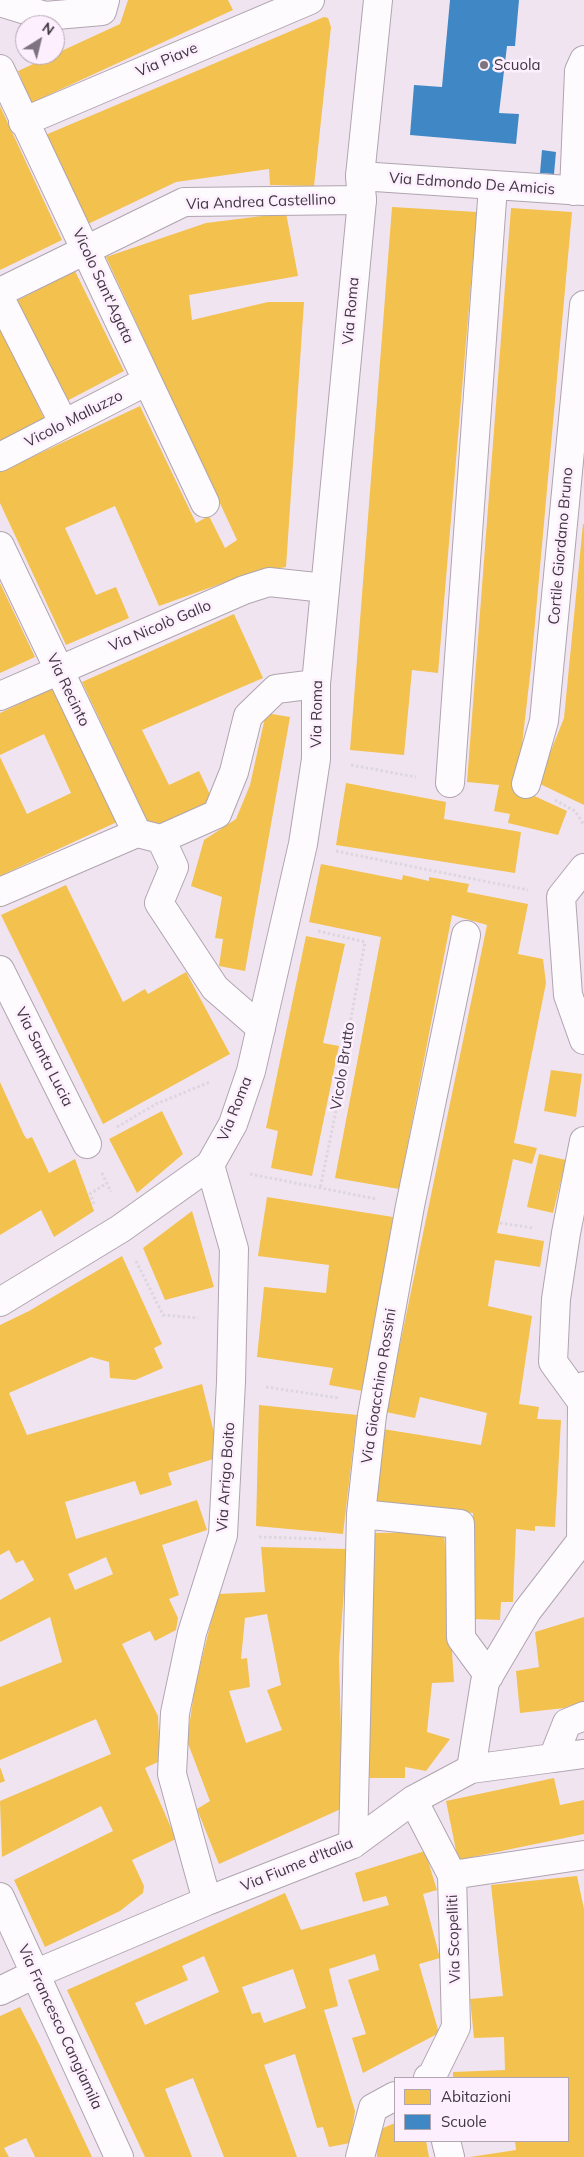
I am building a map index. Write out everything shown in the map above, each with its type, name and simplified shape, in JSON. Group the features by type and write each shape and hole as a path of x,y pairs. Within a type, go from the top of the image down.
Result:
{"street":[{"name":"Via Piave","path":"23,122 310,0"},
{"name":"Via Roma","path":"0,1302 124,1227 210,1165 233,1124 251,1071 303,844 316,759 316,684 378,0"},
{"path":"0,2 45,16 103,5"},
{"path":"579,191 579,71 584,60"},
{"name":"Vicolo Sant'Agata","path":"0,69 23,122 86,250 205,503"},
{"name":"Via Edmondo De Amicis","path":"361,188 493,186 579,191"},
{"path":"450,782 493,186"},
{"name":"Via Andrea Castellino","path":"0,292 184,202 361,188"},
{"path":"0,298 64,424"},
{"name":"Cortile Giordano Bruno","path":"526,784 544,721 584,305"},
{"name":"Vicolo Malluzzo","path":"0,457 147,381"},
{"name":"Via Recinto","path":"0,546 59,670 149,836 174,867 159,903 215,988 261,1028"},
{"name":"Via Nicolò Gallo","path":"0,696 244,590 269,582 325,588"},
{"path":"0,892 149,836 217,814 234,772 248,716 276,689 316,684"},
{"path":"584,868 561,896 568,995 584,1040"},
{"name":"Via Gioacchino Rossini","path":"353,1844 361,1514 374,1403 410,1206 466,935"},
{"name":"Via Santa Lucia","path":"0,970 87,1144"},
{"path":"471,1770 485,1682 526,1611 583,1541 583,1394 553,1362 558,1290 566,1233 584,1141"},
{"name":"Via Arrigo Boito","path":"207,1901 172,1774 175,1713 192,1633 223,1536 231,1382 234,1249 210,1165"},
{"path":"361,1514 460,1524 461,1638 489,1676"},
{"path":"552,1758 567,1723 584,1716"},
{"name":"Via Fiume d'Italia","path":"37,1973 207,1901 353,1844 413,1800 471,1770 584,1754"},
{"name":"Via Scopelliti","path":"413,1800 452,1876 456,2027 431,2077"},
{"path":"452,1876 584,1854"},
{"name":"Via Francesco Cangiamila","path":"0,1897 37,1973 119,2157"},
{"path":"0,1991 37,1973"},
{"path":"360,2157 373,2108 394,2097"},
{"path":"446,2142 450,2157"}],"path":[{"path":"316,759 450,782"},
{"path":"303,844 561,896"},
{"name":"Vicolo Brutto","path":"286,924 365,942 348,1034 350,1048 320,1189"},
{"path":"232,1320 163,1315 87,1144 156,1104 241,1069 251,1071"},
{"path":"210,1165 410,1206"},
{"path":"231,1382 374,1403"},
{"path":"223,1536 360,1540"}],"building: Abitazioni":[{"path":"128,0 228,0 233,10 31,103 18,71 31,65 65,65 65,49 120,24"},
{"path":"324,17 328,18 331,27 314,186 270,185 269,169 176,182 88,224 43,136"},
{"path":"0,106 62,240 0,270"},
{"path":"392,207 477,212 438,673 412,670 404,755 350,750"},
{"path":"511,208 572,212 531,667 517,788 567,811 558,835 508,823 510,814 494,811 499,785 467,782"},
{"path":"286,213 298,276 189,295 192,320 268,302 304,302 286,567 251,573 159,606 115,506 65,528 96,595 116,587 129,618 66,645 0,503 0,472 140,406 196,523 209,516 225,548 237,540 106,257 206,223"},
{"path":"75,271 124,371 63,403 14,302"},
{"path":"0,328 45,420 0,442"},
{"path":"583,524 584,805 538,783 564,718"},
{"path":"0,583 35,657 0,673"},
{"path":"234,614 263,678 142,730 169,785 199,771 213,801 151,829 82,682"},
{"path":"53,688 117,822 0,876 0,757 27,814 71,793 44,734 0,755 0,713"},
{"path":"266,713 290,717 245,971 219,966 223,939 215,938 222,897 191,886 204,840 236,819 250,785"},
{"path":"346,783 446,802 444,819 521,832 515,873 336,845"},
{"path":"321,864 402,880 403,875 429,881 429,877 469,884 467,892 528,904 518,954 543,959 546,983 514,1143 537,1148 532,1164 513,1159 497,1233 544,1241 540,1267 495,1260 488,1306 532,1316 519,1404 539,1407 537,1419 561,1420 555,1527 535,1526 535,1531 516,1529 513,1602 501,1602 500,1620 472,1619 473,1513 374,1503 383,1429 481,1445 487,1413 420,1397 415,1418 386,1412 487,925 452,915 399,1189 335,1178 381,937 309,922"},
{"path":"66,885 123,1002 145,989 148,994 186,972 230,1054 103,1124 1,915"},
{"path":"306,936 345,944 323,1043 339,1046 312,1176 271,1168 278,1131 266,1128"},
{"path":"551,1070 582,1074 576,1117 544,1111"},
{"path":"0,1082 24,1135 27,1139 32,1137 49,1173 75,1159 94,1211 54,1237 41,1210 0,1235"},
{"path":"162,1111 183,1154 137,1193 109,1139"},
{"path":"539,1154 566,1160 553,1213 527,1207"},
{"path":"267,1197 393,1217 363,1391 329,1385 333,1368 257,1357 264,1287 326,1293 329,1265 258,1256"},
{"path":"192,1211 214,1287 165,1300 143,1248"},
{"path":"122,1256 162,1344 154,1348 163,1368 135,1380 110,1378 109,1362 91,1357 9,1393 27,1435 202,1384 220,1457 168,1473 172,1485 140,1495 135,1481 65,1502 76,1539 197,1500 207,1530 162,1545 179,1595 169,1599 178,1618 176,1630 155,1641 150,1631 122,1644 158,1716 160,1761 145,1768 176,1839 132,1860 144,1886 143,1893 120,1911 45,1947 14,1880 113,1831 101,1806 2,1857 0,1801 111,1754 96,1719 0,1760 0,1687 62,1662 50,1617 0,1642 0,1600 34,1580 23,1560 16,1563 9,1550 0,1555 0,1325 29,1311","holes":["106,1557 113,1574 75,1590 68,1574"]},
{"path":"259,1405 357,1415 343,1534 256,1526"},
{"path":"444,1532 454,1682 432,1683 427,1732 450,1739 426,1771 405,1767 405,1778 368,1778 372,1533"},
{"path":"261,1547 347,1549 339,1658 343,1808 219,1864 197,1809 210,1801 187,1741 195,1686 218,1594 265,1592","holes":["267,1614 281,1685 267,1690 282,1730 246,1743 229,1691 250,1687 247,1658 241,1659 245,1618"]},
{"path":"584,1617 584,1701 564,1708 520,1713 516,1671 539,1667 535,1632"},
{"path":"0,1767 5,1781 0,1783"},
{"path":"554,1778 560,1805 584,1800 584,1834 458,1860 446,1801"},
{"path":"425,1851 437,1890 423,1894 440,1958 419,1964 439,2033 363,2073 352,2038 366,2034 348,1980 379,1970 375,1954 329,1969 338,2006 324,2010 355,2111 350,2143 329,2147 323,2127 317,2128 295,2054 264,2065 297,2157 224,2157 193,2078 165,2089 192,2157 145,2157 67,1990 285,1893 301,1930 389,1905 386,1896 363,1902 355,1873","holes":["204,1956 219,1992 145,2025 135,2003 188,1980 182,1966","293,1969 306,2008 264,2023 260,2012 252,2014 242,1987"]},
{"path":"577,1876 584,1909 584,2157 470,2157 516,2150 515,2142 569,2142 569,2077 453,2077 453,2072 505,2070 504,2037 474,2038 470,1999 503,1996 491,1885"},
{"path":"20,2007 92,2157 35,2157 26,2138 4,2148 9,2157 0,2157 0,2016"},
{"path":"394,2123 394,2142 426,2142 429,2157 377,2157 376,2131"}],"building: Scuole":[{"path":"450,0 519,0 515,46 507,46 499,113 519,114 516,144 410,135 414,85 442,87"},
{"path":"542,150 556,152 554,174 540,173"}],"place":[{"name":"Scuola","path":"484,65"}]}
